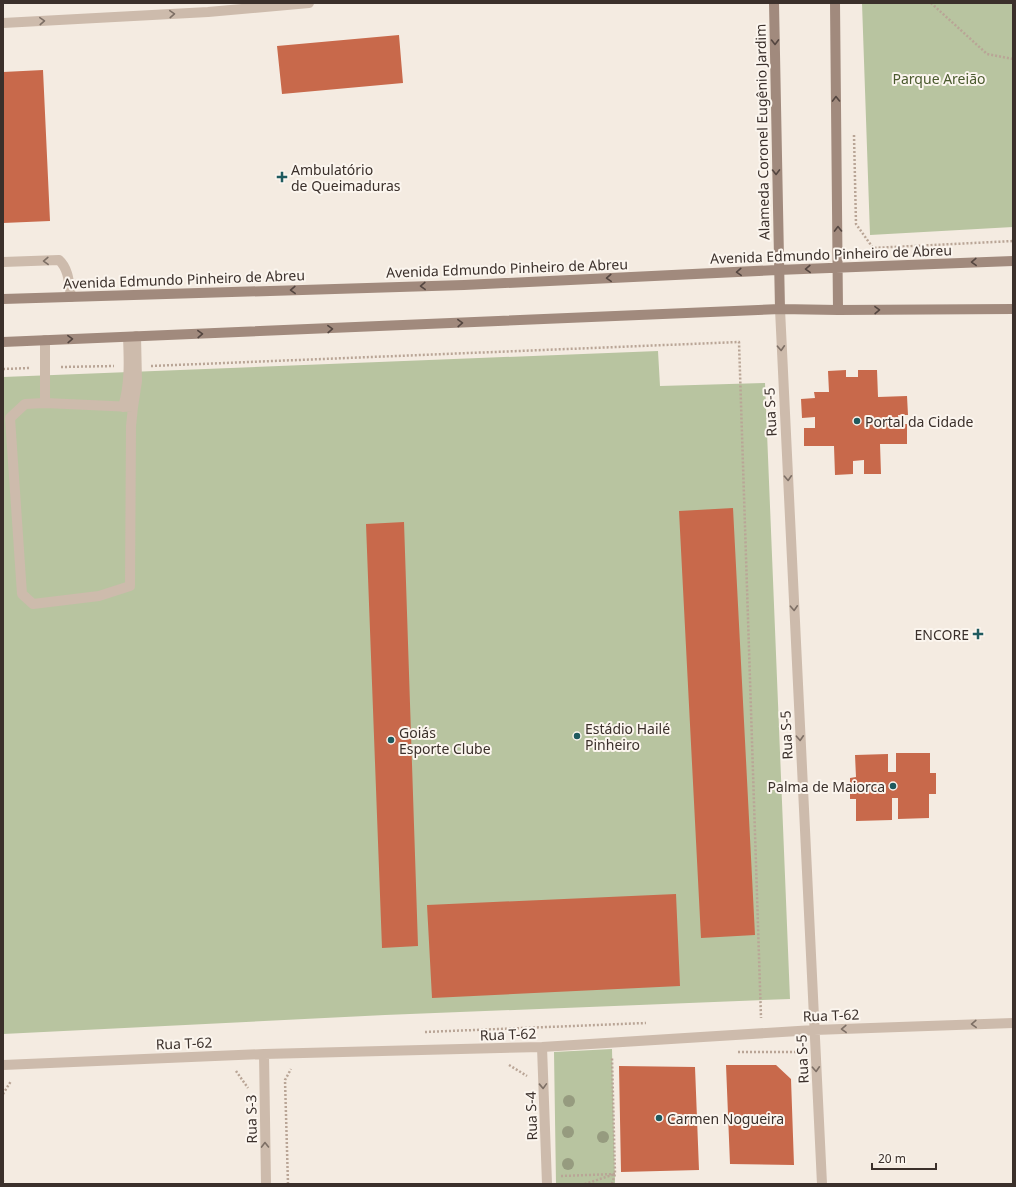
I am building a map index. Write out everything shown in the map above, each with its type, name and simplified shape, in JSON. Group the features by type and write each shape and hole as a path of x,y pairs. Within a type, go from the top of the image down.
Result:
{"main road":[{"name":"Alameda Coronel Eugênio Jardim","path":"774,3 778,270 780,309"},
{"path":"835,3 839,268 838,310"},
{"name":"Avenida Edmundo Pinheiro de Abreu","path":"3,299 464,285 778,270 1013,261"},
{"path":"3,342 780,309 1013,309"}],"street":[{"path":"3,23 207,7 309,3"},
{"path":"3,262 59,260 64,265 67,273 71,297"},
{"name":"Rua S-5","path":"780,309 822,1184"},
{"path":"128,407 45,403 25,404 10,418 22,594 33,604 99,596 130,586 131,426 127,393 133,366 132,336"},
{"path":"45,340 45,403"},
{"name":"Rua T-62","path":"3,1065 264,1054 542,1047 814,1030 1013,1023"},
{"name":"Rua S-4","path":"542,1047 547,1180"},
{"name":"Rua S-3","path":"264,1054 266,1184"}],"path":[{"path":"931,3 987,54 1013,59"},
{"path":"854,129 856,224 873,248 1013,241"},
{"path":"3,369 133,366 739,342 761,1018 753,1018"},
{"path":"418,1032 650,1023"},
{"path":"735,1052 805,1052"},
{"path":"612,1054 615,1174 612,1184"},
{"path":"504,1062 528,1077"},
{"path":"288,1184 285,1080 292,1068"},
{"path":"229,1071 237,1071 248,1087 248,1094"},
{"path":"3,1094 11,1081 19,1081"},
{"path":"547,1180 615,1174"},
{"path":"585,1184 615,1174"}],"green space":[{"name":"Parque Areião","path":"862,3 1013,3 1013,227 870,235"},
{"name":"Goiás Esporte Clube","path":"658,351 660,386 765,383 790,999 385,1015 3,1034 3,377"},
{"path":"612,1049 615,1184 556,1184 554,1052"}],"building":[{"path":"399,35 403,83 282,94 277,46"},
{"path":"43,70 50,221 3,223 3,72"},
{"name":"Portal da Cidade","path":"846,370 846,377 858,377 858,370 877,370 878,397 907,396 908,415 898,415 899,424 907,424 907,444 880,444 881,474 864,474 864,460 853,461 853,474 835,475 834,446 804,446 804,428 815,428 815,417 802,418 801,399 815,398 814,392 829,392 828,371"},
{"path":"733,508 755,935 701,938 679,511"},
{"path":"404,522 418,946 382,948 366,524"},
{"name":"Palma de Maiorca","path":"896,753 930,753 930,773 936,773 936,794 929,794 929,818 898,819 898,798 892,798 892,820 856,821 856,799 850,799 850,778 856,777 855,755 888,754 888,772 896,772"},
{"path":"676,894 680,986 432,998 427,905"},
{"path":"726,1065 776,1065 791,1079 794,1165 730,1164"},
{"name":"Carmen Nogueira","path":"619,1066 695,1067 699,1170 621,1172"}],"place":[{"name":"Ambulatório de Queimaduras","path":"282,177"},
{"name":"Portal da Cidade","path":"857,421"},
{"name":"ENCORE","path":"978,634"},
{"name":"Estádio Hailé Pinheiro","path":"577,736"},
{"name":"Goiás Esporte Clube","path":"391,740"},
{"name":"Palma de Maiorca","path":"893,786"},
{"name":"Carmen Nogueira","path":"659,1118"}]}
